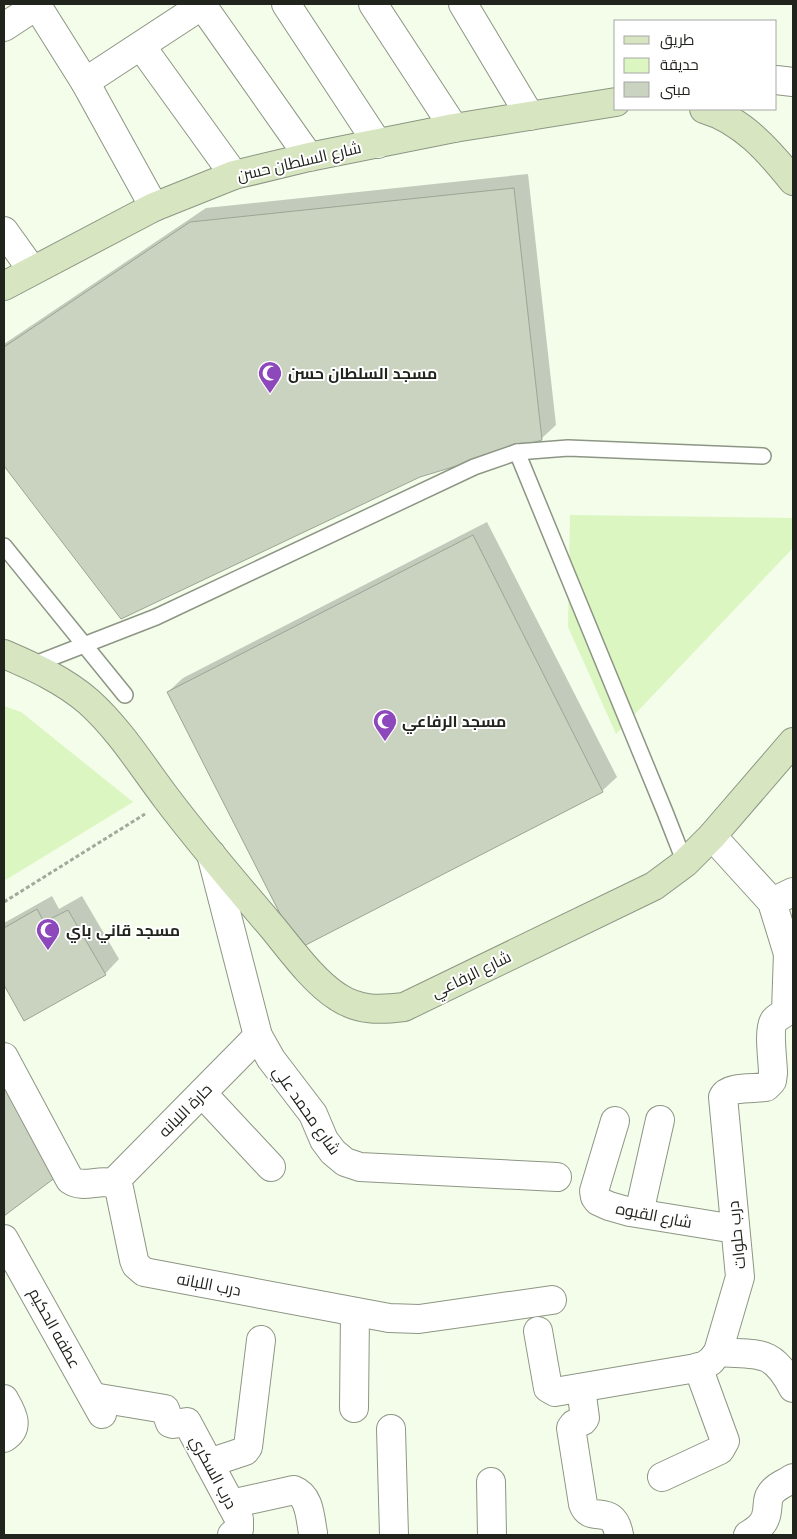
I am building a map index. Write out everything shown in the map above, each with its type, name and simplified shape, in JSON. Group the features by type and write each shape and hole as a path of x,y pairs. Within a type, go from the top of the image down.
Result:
{"main road":[{"name":"شارع السلطان حسن","path":"4,286 154,206 234,175 309,157 454,128 614,102"},
{"path":"708,110 745,130 773,156 793,181"},
{"name":"شارع الرفاعي","path":"4,654 47,673 89,702 123,739 211,854 309,972 338,997 358,1006 381,1010 404,1007 654,886 685,863 712,836 793,742"}],"street":[{"path":"4,27 37,4 85,82 154,206"},
{"path":"85,82 203,4 309,157"},
{"path":"286,4 378,144"},
{"path":"373,4 454,128"},
{"path":"463,4 530,116"},
{"path":"141,46 234,175"},
{"path":"777,80 793,82"},
{"path":"4,231 32,270"},
{"path":"712,836 782,897 791,961"},
{"name":"شارع محمد علي","path":"211,854 258,1036 271,1059 313,1114 324,1140 333,1152 346,1162 360,1168 557,1178"},
{"name":"درب حلوات","path":"708,1360 740,1277 723,1097 730,1090 766,1087 772,1081 771,1026 775,1018 783,1015 786,1011 791,961"},
{"name":"حارة اللبانه","path":"113,1183 258,1036"},
{"path":"4,1057 70,1180 79,1185 105,1181 113,1183"},
{"path":"202,1093 271,1167"},
{"path":"639,1213 660,1120"},
{"name":"شارع القبوه","path":"615,1121 594,1190 598,1201 609,1206 639,1213 735,1230"},
{"name":"درب اللبانه","path":"113,1183 119,1188 136,1265 144,1272 389,1318 419,1319 552,1300"},
{"name":"عطفه الحكيم","path":"4,1238 99,1408"},
{"path":"354,1408 355,1312"},
{"path":"538,1331 548,1388 555,1392 708,1360 756,1354 767,1357 777,1363 785,1372 793,1388"},
{"path":"209,1463 245,1451 248,1447 261,1340"},
{"path":"662,1477 720,1450 725,1442 708,1360"},
{"path":"581,1388 585,1418 583,1421 574,1424 571,1428 584,1508 590,1513 606,1515 613,1519 617,1525 619,1535"},
{"path":"4,1399 14,1420 12,1431 6,1437"},
{"name":"درب السكري","path":"99,1408 166,1410 170,1423 187,1422 239,1519 239,1529 232,1535"},
{"path":"391,1429 394,1535"},
{"path":"748,1535 761,1526 765,1519 768,1500 772,1491 793,1478"},
{"path":"491,1482 492,1535"},
{"path":"231,1504 294,1490 306,1499 313,1532"}],"lane":[{"path":"30,666 156,616 474,467 517,452 568,448 763,456"},
{"path":"517,452 666,812 685,863"},
{"path":"4,546 125,695"}],"path":[{"path":"4,902 168,800"}],"green space":[{"path":"570,515 793,518 793,548 616,734 568,627"},
{"path":"4,706 21,712 133,802 4,881"}],"building":[{"name":"مسجد السلطان حسن","path":"514,188 542,440 420,477 121,619 4,466 4,347 190,222"},
{"name":"مسجد الرفاعي","path":"473,535 603,792 298,949 167,692"},
{"name":"مسجد قاني باي","path":"37,909 44,922 68,910 106,975 24,1021 4,985 4,928"},
{"path":"4,1072 60,1174 4,1216"}],"place":[{"name":"مسجد السلطان حسن","path":"270,394"},
{"name":"مسجد الرفاعي","path":"385,742"},
{"name":"مسجد قاني باي","path":"48,951"}]}
